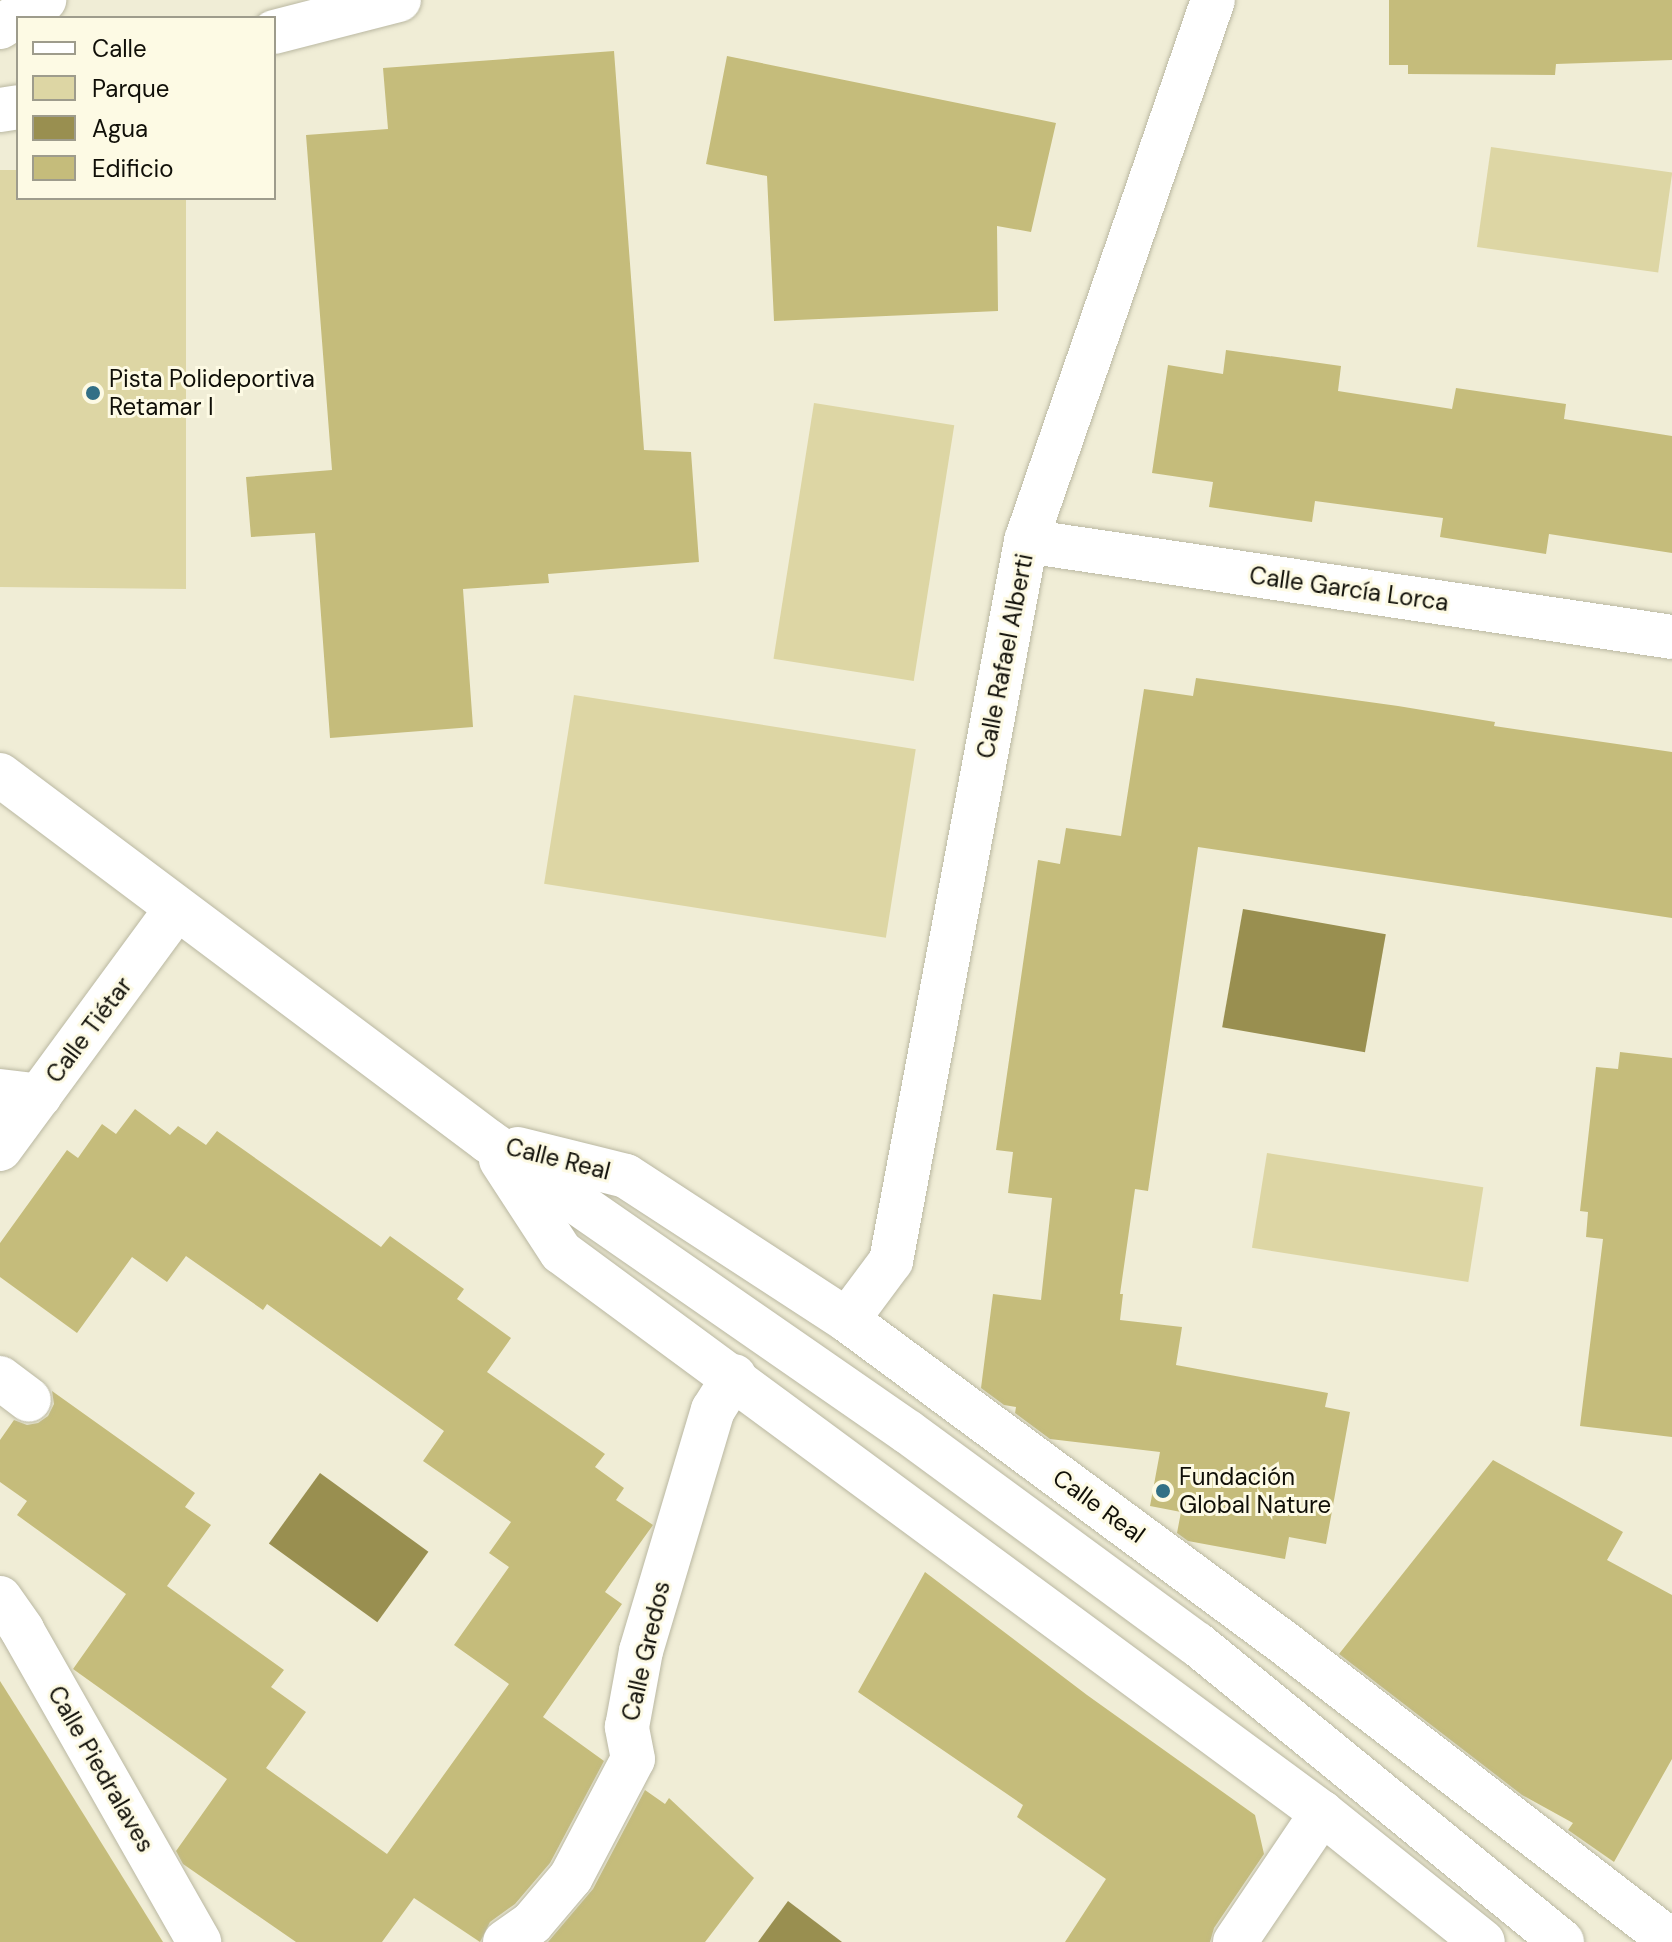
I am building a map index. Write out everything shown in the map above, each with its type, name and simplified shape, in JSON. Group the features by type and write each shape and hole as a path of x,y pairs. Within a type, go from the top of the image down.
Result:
{"street":[{"path":"18,16 44,0"},
{"path":"276,31 399,0"},
{"name":"Calle Rafael Alberti","path":"847,1320 891,1261 1026,541 1213,0"},
{"name":"Calle García Lorca","path":"1026,541 1672,637"},
{"name":"Calle Real","path":"0,775 488,1141 908,1432 1197,1644 1562,1942"},
{"name":"Calle Tiétar","path":"0,1149 20,1094 176,909"},
{"name":"Calle Real","path":"488,1141 626,1176 847,1320 1283,1642 1672,1942"},
{"name":"Calle Real","path":"488,1141 561,1252 734,1376 1322,1813 1483,1942"},
{"name":"Calle Gredos","path":"505,1942 532,1923 571,1877 633,1759 627,1727 641,1651 713,1410 734,1376"},
{"name":"Calle Piedralaves","path":"0,1598 22,1630 199,1942"},
{"path":"1235,1942 1322,1813"}],"green space":[{"path":"1491,147 1672,172 1658,272 1477,247"},
{"name":"Pista Polideportiva Retamar I","path":"0,170 16,170 16,200 186,200 186,589 0,587"},
{"path":"814,403 954,425 914,681 773,659"},
{"path":"574,695 916,749 886,938 544,884"},
{"path":"1267,1153 1483,1187 1468,1282 1252,1248"}],"water":[{"path":"1243,909 1386,934 1365,1052 1222,1027"},
{"path":"320,1473 428,1552 377,1622 269,1543"},
{"path":"788,1901 842,1942 758,1942"}],"building":[{"path":"1389,0 1672,0 1672,60 1556,64 1555,75 1408,74 1408,65 1389,65"},
{"path":"614,51 644,450 691,452 699,562 548,574 549,583 463,589 473,727 330,738 315,533 251,537 246,477 332,470 306,135 388,129 383,68"},
{"path":"727,56 1056,123 1031,232 997,226 998,311 774,321 767,176 706,164"},
{"path":"1226,350 1341,366 1338,391 1452,409 1456,388 1566,404 1564,419 1672,436 1672,553 1549,534 1546,554 1440,537 1443,518 1315,501 1312,522 1209,507 1213,482 1152,473 1168,365 1223,374"},
{"path":"1196,678 1398,706 1495,722 1494,726 1672,752 1672,918 1198,847 1148,1191 1135,1189 1120,1294 1123,1294 1120,1320 1182,1327 1176,1365 1328,1393 1325,1407 1350,1412 1326,1544 1289,1537 1285,1559 1188,1541 1177,1533 1181,1512 1150,1506 1160,1452 1050,1439 1015,1413 1016,1407 1004,1405 981,1388 993,1294 1041,1300 1052,1198 1008,1193 1013,1152 996,1150 1038,860 1060,864 1066,828 1121,836 1144,689 1193,696"},
{"path":"1620,1052 1672,1058 1672,1437 1580,1426 1603,1239 1586,1237 1588,1212 1580,1211 1596,1067 1618,1069"},
{"path":"135,1109 170,1135 178,1126 206,1145 217,1131 381,1247 390,1236 464,1289 457,1299 511,1338 487,1372 605,1454 595,1467 624,1488 616,1500 653,1525 605,1592 622,1604 543,1717 604,1761 550,1863 515,1904 490,1922 480,1942 414,1898 382,1942 296,1942 183,1864 176,1851 227,1779 73,1669 126,1594 17,1515 27,1501 0,1482 0,1440 14,1420 27,1425 38,1423 48,1416 54,1404 52,1391 195,1493 185,1507 211,1525 167,1586 284,1670 271,1687 306,1712 266,1768 387,1854 509,1684 454,1645 509,1567 489,1553 511,1522 423,1461 444,1431 267,1304 263,1310 186,1256 167,1282 132,1257 77,1333 0,1277 0,1243 67,1150 78,1158 102,1124 116,1134"},
{"path":"1493,1460 1623,1532 1607,1560 1672,1595 1672,1759 1614,1862 1568,1830 1573,1823 1522,1795 1339,1654"},
{"path":"925,1572 1087,1695 1255,1815 1264,1854 1214,1928 1210,1942 1065,1942 1106,1879 1017,1817 1023,1805 858,1692"},
{"path":"0,1681 48,1757 163,1942 0,1942"},
{"path":"645,1790 665,1804 669,1798 754,1878 705,1942 548,1942 593,1889"}],"place":[{"name":"Pista Polideportiva Retamar I","path":"93,393"},
{"name":"Fundación Global Nature","path":"1163,1491"}]}
